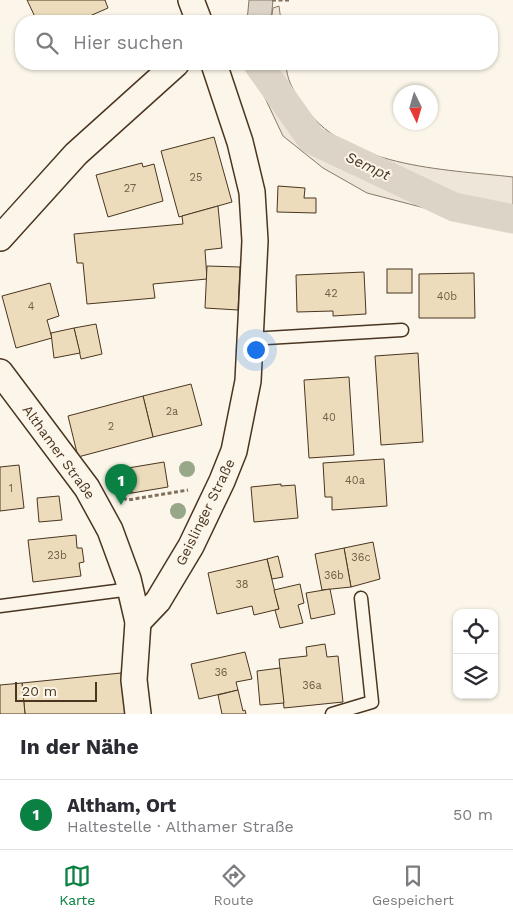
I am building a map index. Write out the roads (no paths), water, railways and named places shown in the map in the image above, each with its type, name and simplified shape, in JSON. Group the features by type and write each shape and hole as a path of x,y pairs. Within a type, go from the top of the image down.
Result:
{"street":[{"path":"191,0 197,15"},
{"path":"0,238 76,154 169,70"},
{"name":"Geislinger Straße","path":"138,622 163,593 191,546 222,481 234,451 248,382 255,241 252,192 240,142 216,70"},
{"name":"Althamer Straße","path":"0,372 87,488 110,530 130,589 138,622"},
{"path":"138,622 134,680 138,714"}],"lane":[{"path":"251,339 402,330"},
{"path":"0,606 130,589"},
{"path":"332,714 372,702 361,598"}],"waterway":[{"name":"Sempt","path":"262,70 312,140 454,207 513,219"}],"place":[{"name":"Altham, Ort","path":"121,505"}]}
